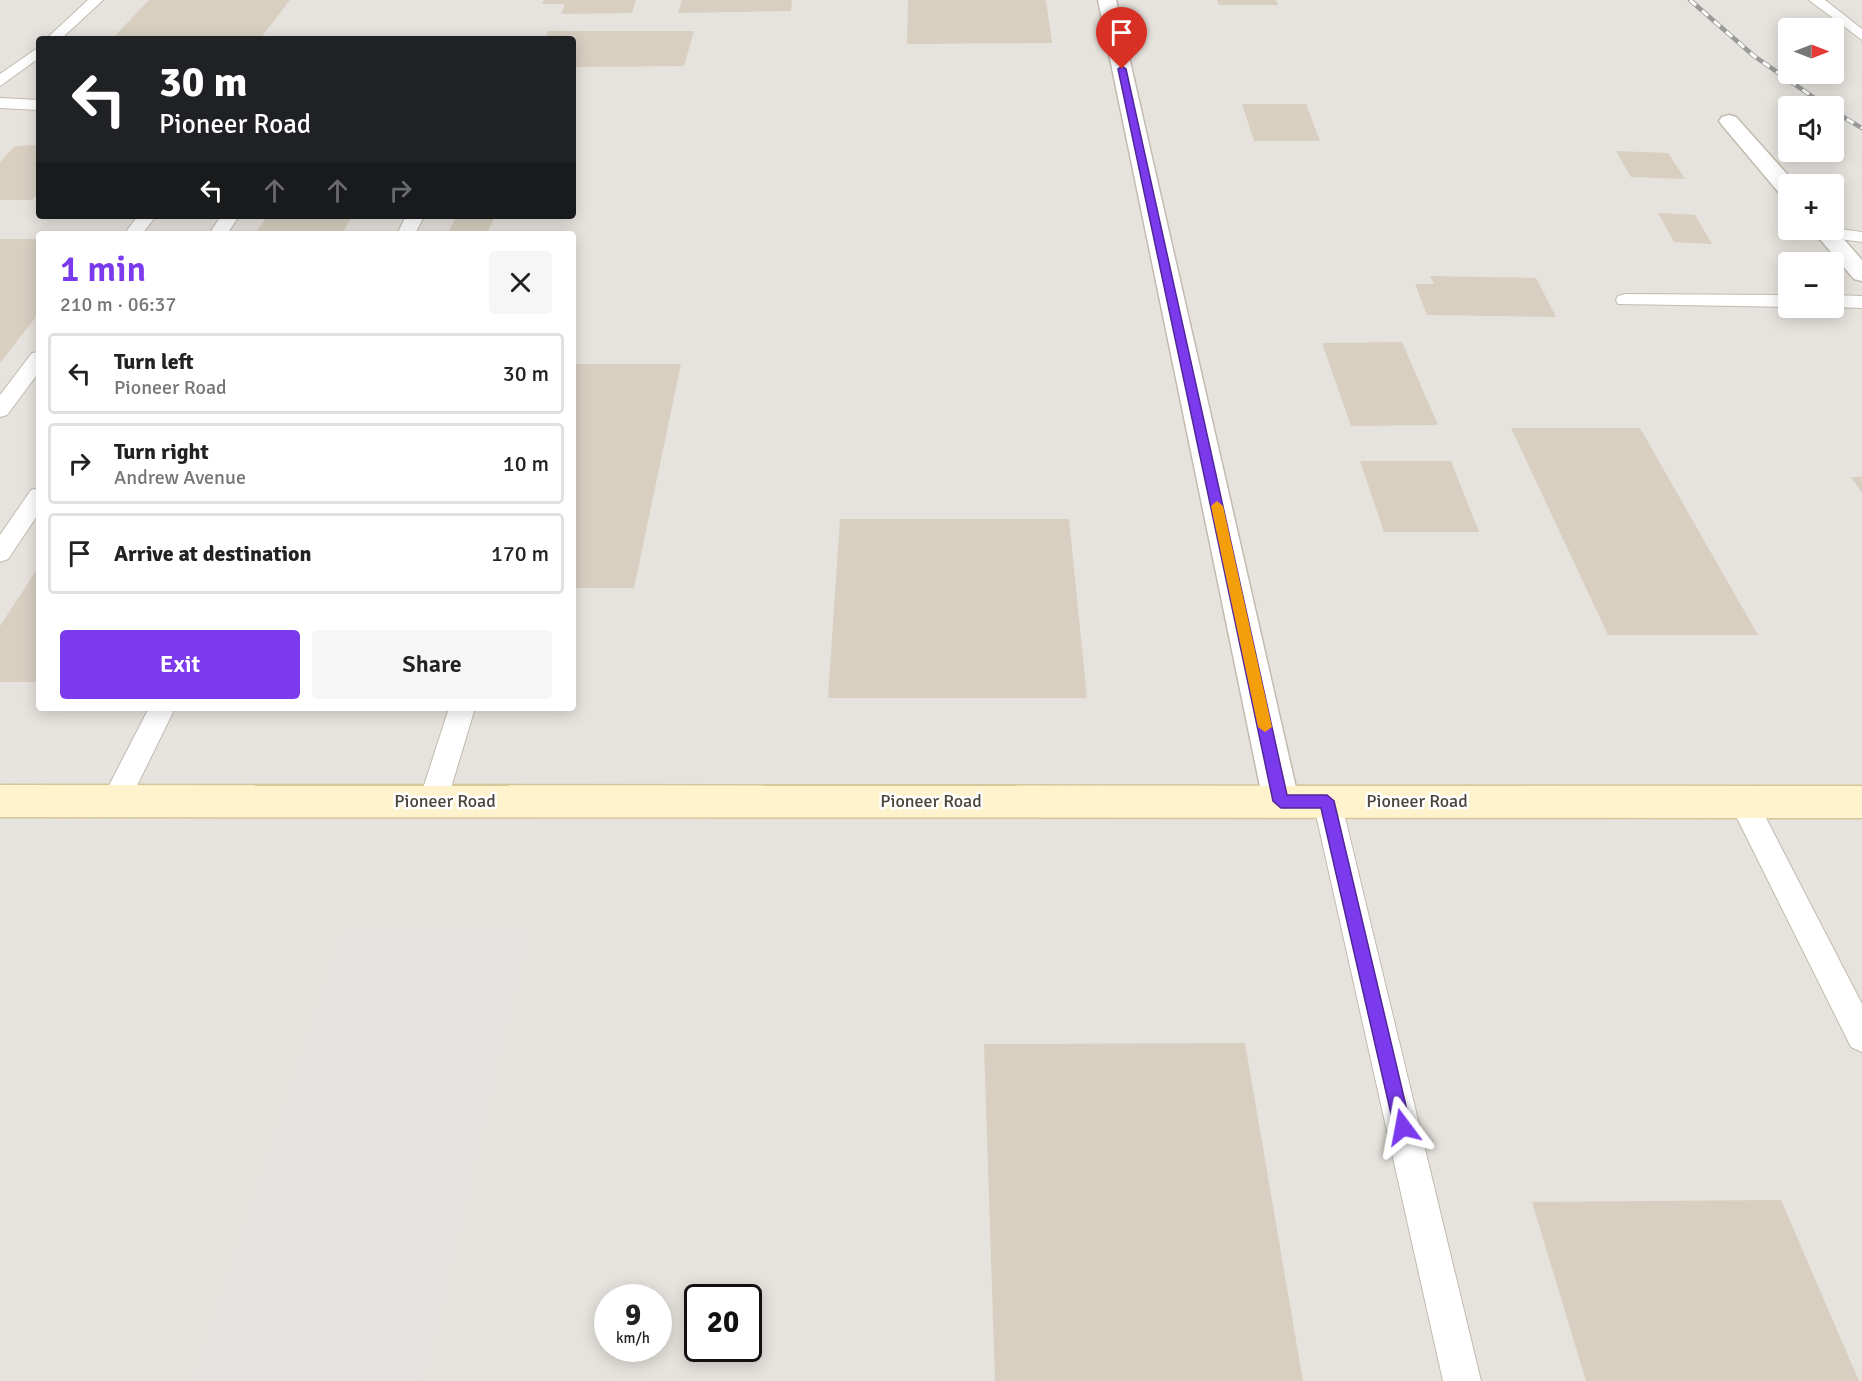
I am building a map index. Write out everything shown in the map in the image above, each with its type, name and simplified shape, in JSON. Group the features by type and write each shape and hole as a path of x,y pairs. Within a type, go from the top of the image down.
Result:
{"main road":[{"name":"Pioneer Road","path":"0,801 1862,802"}],"street":[{"path":"1107,0 1281,801"},
{"path":"1729,121 1778,177"},
{"path":"1832,240 1862,274"}],"lane":[{"path":"56,36 96,0"},
{"path":"1816,0 1862,36"},
{"path":"0,81 36,53"},
{"path":"0,103 36,105"},
{"path":"135,231 145,219"},
{"path":"1844,234 1862,237"},
{"path":"1625,300 1778,301"},
{"path":"1844,302 1862,302"},
{"path":"0,410 36,362"},
{"path":"0,553 36,500"},
{"path":"115,801 160,711"},
{"path":"433,801 461,711"},
{"path":"1327,801 1462,1381"},
{"path":"1743,802 1862,1035"}],"shaded area":[{"path":"0,0 1862,0 1862,1381 0,1381"},
{"path":"528,930 423,1381 193,1381 344,931"}],"building":[{"path":"149,0 290,0 262,36 115,36"},
{"path":"544,0 636,0 632,13 561,14 565,4 542,4"},
{"path":"682,0 792,0 791,11 678,13"},
{"path":"908,0 1046,0 1052,43 907,44"},
{"path":"1217,0 1276,0 1278,5 1219,5"},
{"path":"548,31 694,31 684,66 576,67 576,36 546,36"},
{"path":"1242,104 1306,104 1320,141 1254,141"},
{"path":"36,145 36,195 32,200 0,200 0,162 15,146"},
{"path":"1616,151 1668,153 1685,179 1631,177"},
{"path":"1658,213 1695,215 1712,244 1674,242"},
{"path":"265,219 350,219 344,231 257,231"},
{"path":"455,219 494,219 488,231 449,231"},
{"path":"0,239 36,239 36,317 0,363"},
{"path":"1430,276 1536,278 1556,317 1427,315 1415,284 1434,284"},
{"path":"1402,342 1438,425 1351,426 1322,343"},
{"path":"576,364 681,364 634,588 576,588"},
{"path":"1511,428 1640,428 1758,635 1608,635"},
{"path":"1360,461 1451,461 1479,532 1384,532"},
{"path":"1851,477 1862,477 1862,493"},
{"path":"840,519 1069,519 1087,698 828,698"},
{"path":"36,571 36,682 0,682 0,626"},
{"path":"1245,1043 1303,1381 995,1381 984,1044"},
{"path":"1781,1200 1859,1381 1586,1381 1532,1202"}],"railway":[{"path":"1690,0 1754,56 1812,96"},
{"path":"1844,117 1862,128"}],"slow traffic":[{"path":"1217,506 1265,727"}],"route":[{"path":"1122,69 1281,801 1327,801 1403,1127"}]}
